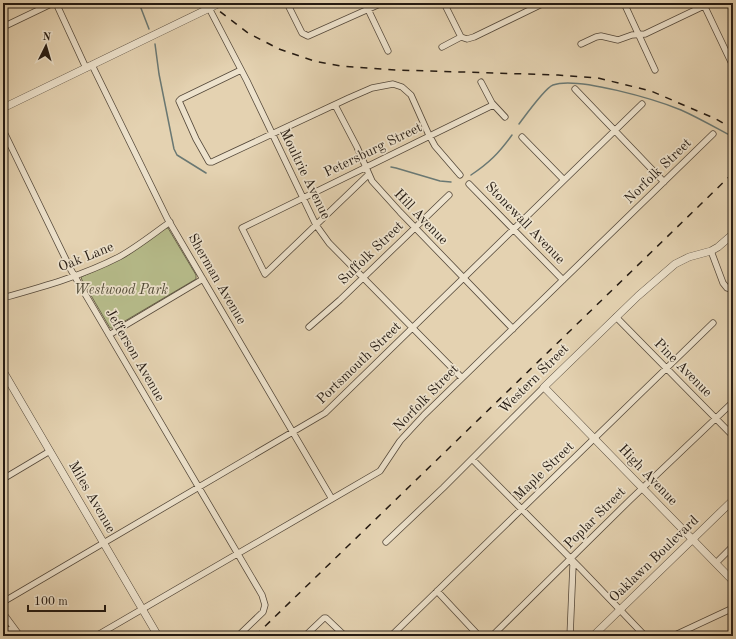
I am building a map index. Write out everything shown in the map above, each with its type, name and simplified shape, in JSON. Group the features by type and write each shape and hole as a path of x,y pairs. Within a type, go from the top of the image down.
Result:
{"street":[{"path":"3,27 54,3"},
{"name":"Sherman Avenue","path":"54,3 89,66 170,222 332,499"},
{"path":"3,108 220,3"},
{"path":"287,3 302,33 308,36 382,3"},
{"path":"365,3 388,52"},
{"path":"444,3 461,36 467,39 544,3"},
{"path":"624,3 655,70"},
{"path":"581,44 601,36 618,40 632,35 645,34 706,4 733,66"},
{"name":"Moultrie Avenue","path":"209,8 241,70 316,226 330,243 462,378"},
{"path":"442,47 461,36"},
{"path":"241,70 180,99 179,101 196,139 209,162 212,162 372,88 393,84 402,87 410,95 429,136 439,152 460,175"},
{"path":"481,82 493,104 505,117"},
{"path":"575,89 664,182"},
{"name":"Petersburg Street","path":"316,226 265,274 242,228 493,104"},
{"name":"Portsmouth Street","path":"3,602 199,488 328,410 642,104"},
{"name":"Hill Avenue","path":"335,105 357,147 368,175 372,181 514,329"},
{"name":"Jefferson Avenue","path":"3,130 75,276 262,595 265,605 264,608 255,620 238,636"},
{"name":"Norfolk Street","path":"96,636 380,471 408,431 713,134"},
{"path":"522,137 564,180"},
{"path":"316,226 368,175"},
{"name":"Stonewall Avenue","path":"469,184 563,280"},
{"name":"Suffolk Street","path":"309,326 323,316 448,195"},
{"name":"Oak Lane","path":"3,298 75,276 118,257 170,222"},
{"path":"733,234 711,252 723,283 728,288 733,290"},
{"name":"Western Street","path":"386,542 616,317 675,264 689,257 711,252"},
{"path":"109,335 204,279"},
{"name":"Pine Avenue","path":"616,317 733,436"},
{"name":"Maple Street","path":"391,636 713,323"},
{"name":"Miles Avenue","path":"3,370 158,636"},
{"name":"High Avenue","path":"544,387 733,581"},
{"name":"Poplar Street","path":"492,636 642,488 733,402"},
{"path":"3,479 50,451"},
{"path":"472,459 645,636"},
{"name":"Oaklawn Boulevard","path":"593,636 733,500"},
{"path":"716,563 733,546"},
{"path":"570,636 573,565 571,559"},
{"path":"437,591 479,636"},
{"path":"673,636 733,608"},
{"path":"3,613 20,636"},
{"path":"305,636 324,618 328,618 346,636"},
{"path":"4,636 12,627"}],"green space":[{"name":"Westwood Park","path":"168,228 196,275 196,279 113,328 110,328 81,277 125,257"}],"waterway":[{"path":"139,3 149,29"},
{"path":"155,44 159,74 174,149 177,155 206,173"},
{"path":"519,124 549,87 564,83 598,86 636,95 681,110 733,137"},
{"path":"471,175 493,157 512,135"},
{"path":"391,167 440,181 451,182"}],"railway":[{"path":"209,3 248,33 279,49 314,61 341,66 397,70 558,75 598,78 651,91 716,119 733,129"},
{"path":"255,636 733,173"}]}
